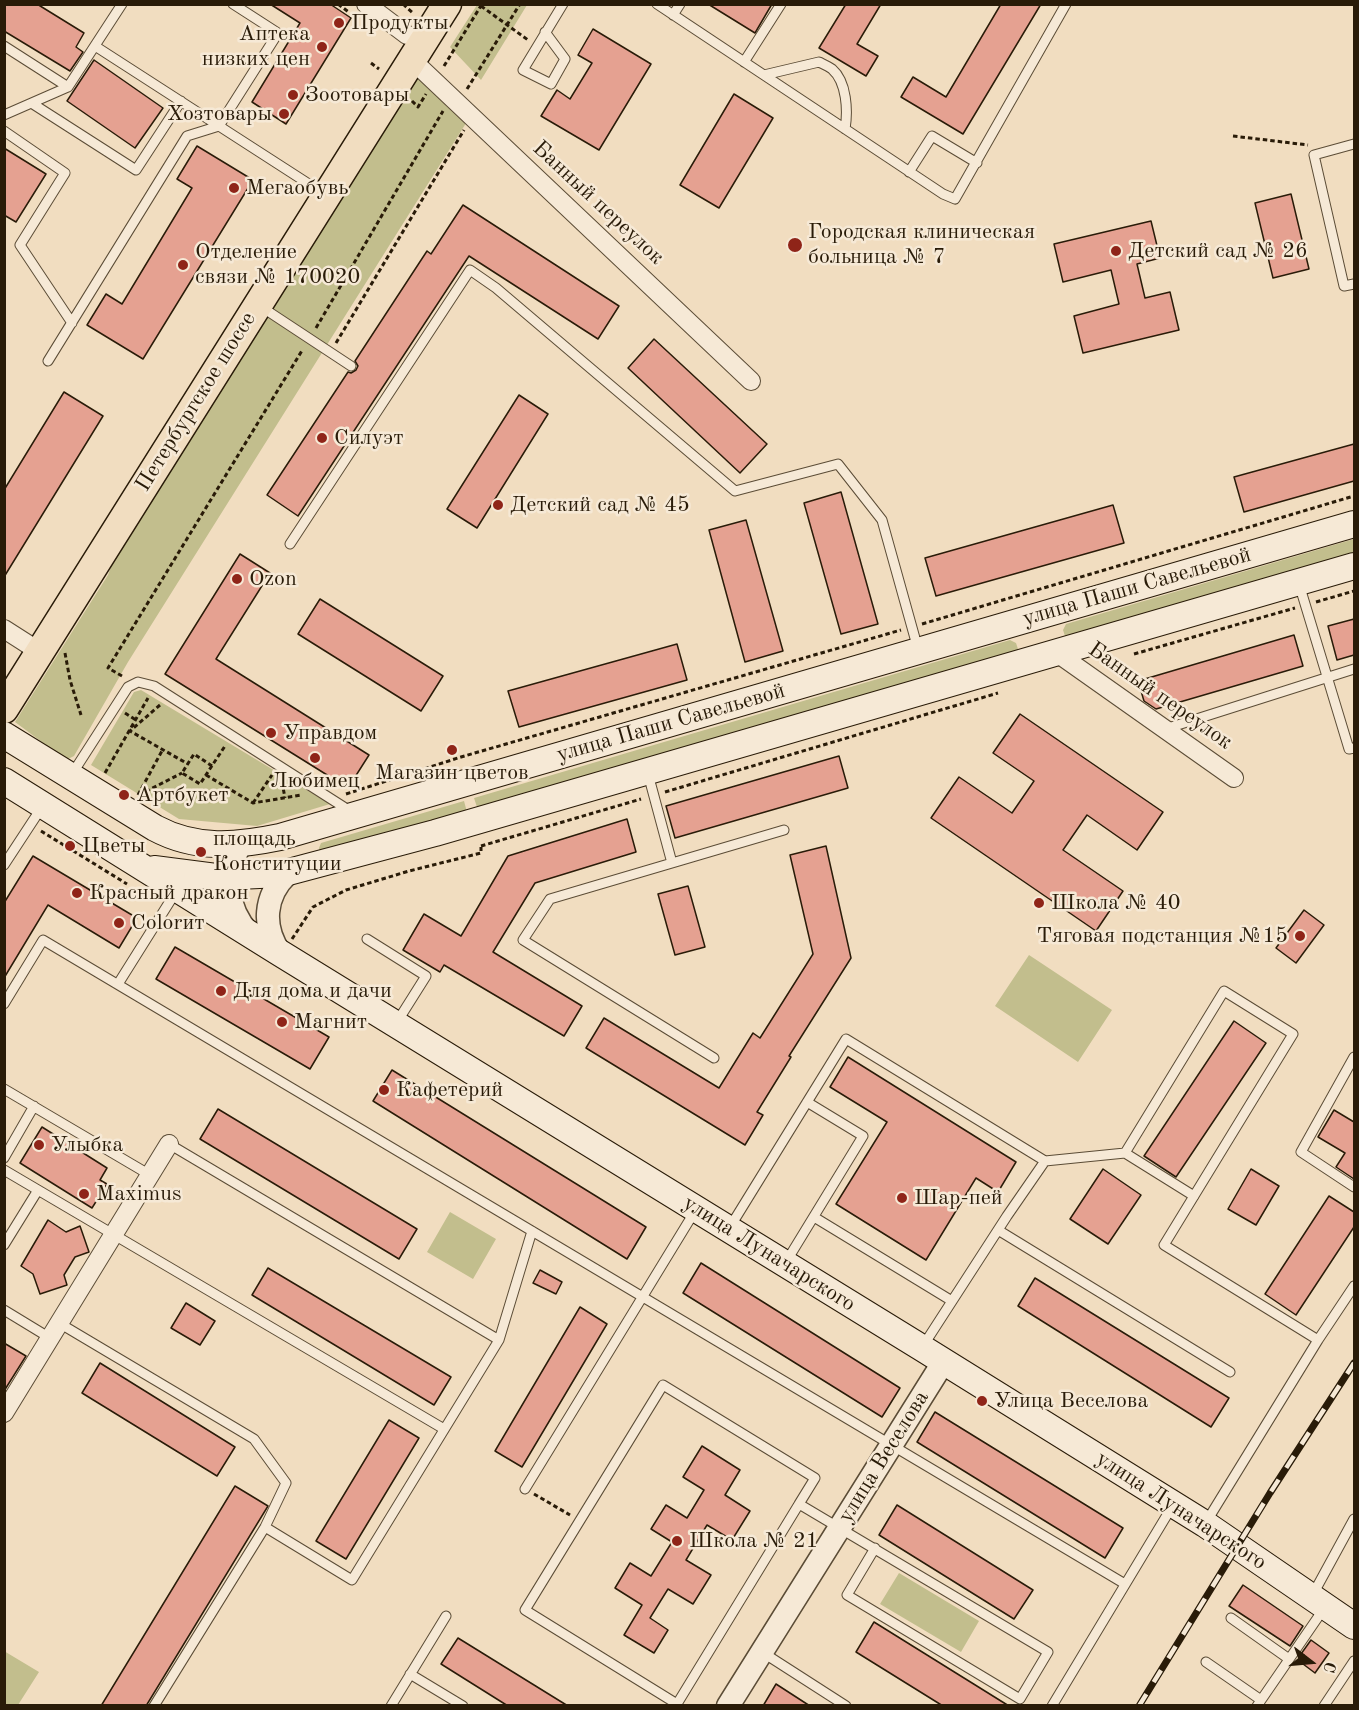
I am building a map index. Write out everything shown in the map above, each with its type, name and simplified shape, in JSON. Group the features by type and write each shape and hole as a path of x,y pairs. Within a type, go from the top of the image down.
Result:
{"main road":[{"name":"Петербургское шоссе","path":"4,677 34,644 258,304 410,47 426,4"},
{"name":"Петербургское шоссе","path":"4,709 34,644 312,186 410,47 447,4"},
{"name":"улица Паши Савельевой","path":"4,735 76,768 155,828 171,836 206,844 241,844 280,837 1354,524"},
{"name":"улица Паши Савельевой","path":"138,878 287,874 650,783 1051,654 1302,594 1354,566"},
{"path":"1032,618 1051,654"},
{"name":"улица Паши Савельевой","path":"4,781 39,816 138,878 178,889"},
{"name":"улица Луначарского","path":"178,889 944,1361 1205,1524 1336,1611"}],"street":[{"name":"Банный переулок","path":"366,4 410,47 434,81 750,381"},
{"name":"Банный переулок","path":"1051,654 1234,778"},
{"path":"241,844 234,856 229,877 229,894 233,910 249,934"},
{"path":"281,954 270,934 267,912 273,891 287,874"},
{"path":"4,1413 169,1144"},
{"name":"улица Веселова","path":"728,1706 944,1361"}],"lane":[{"path":"4,115 68,87 122,4"},
{"path":"48,361 187,136 219,126 278,33 233,4"},
{"path":"545,32 566,58 551,84 523,70 545,32 564,4"},
{"path":"657,4 909,172 955,199 1066,4"},
{"path":"673,15 680,4"},
{"path":"744,62 781,4"},
{"path":"4,46 68,87"},
{"path":"95,46 312,186"},
{"path":"764,75 819,62 832,69 842,83 847,115 845,129"},
{"path":"33,104 136,171 181,101"},
{"path":"4,131 65,173 20,245 72,323"},
{"path":"909,172 932,136 977,163"},
{"path":"1354,144 1314,155 1344,286 1354,284"},
{"path":"290,544 386,389 470,270 496,288 735,491 838,464 882,520 918,651"},
{"path":"258,304 351,366"},
{"path":"1302,594 1349,749 1354,748"},
{"path":"1164,729 1354,669"},
{"path":"76,768 128,687 138,682 154,686 356,815"},
{"path":"650,783 672,863"},
{"path":"4,865 39,816"},
{"path":"714,1058 523,940 550,899 784,830"},
{"path":"118,984 178,889"},
{"path":"367,939 426,976 396,1024"},
{"path":"4,1004 43,940 1125,1584"},
{"path":"1125,1153 1224,992 1293,1034 1164,1245 1318,1340"},
{"path":"729,1229 846,1040 1045,1161 1125,1153 1194,1196"},
{"path":"1354,1058 1301,1152 1354,1187"},
{"path":"4,1089 150,1175"},
{"path":"785,1264 863,1136 807,1102"},
{"path":"4,1158 34,1106"},
{"path":"169,1144 499,1340"},
{"path":"922,1348 1045,1161"},
{"path":"4,1170 444,1429"},
{"path":"4,1245 38,1190"},
{"path":"525,1489 696,1209"},
{"path":"814,1217 952,1301"},
{"path":"998,1230 1230,1372"},
{"path":"265,1527 352,1580 499,1340 532,1231"},
{"path":"1205,1524 1318,1340 1354,1286"},
{"path":"4,1310 55,1330 254,1439 286,1483 265,1527 154,1706"},
{"path":"663,1385 815,1478 799,1504 677,1704 525,1610 663,1385"},
{"path":"799,1504 875,1548 1048,1652 1020,1699 847,1595 875,1548"},
{"path":"1052,1706 1174,1505"},
{"path":"1206,1662 1259,1703 1289,1659 1336,1611 1354,1519"},
{"path":"391,1706 446,1616"},
{"path":"1231,1618 1289,1659"},
{"path":"761,1652 846,1706"},
{"path":"1324,1706 1354,1660"},
{"path":"410,1674 463,1706"}],"path":[{"path":"134,684 108,668 455,100 520,4"},
{"path":"434,81 481,5 537,46"},
{"path":"330,352 472,117"},
{"path":"1233,136 1338,148"},
{"path":"321,791 346,794 461,757 1354,496"},
{"path":"1125,656 1302,594 1354,591"},
{"path":"34,644 72,686 81,715"},
{"path":"76,768 104,775 154,686"},
{"path":"480,846 650,783 1003,692"},
{"path":"130,730 170,696"},
{"path":"130,730 188,764"},
{"path":"182,773 200,784 232,735"},
{"path":"164,749 137,796 182,773 194,754 213,766"},
{"path":"253,803 279,765"},
{"path":"206,775 253,803 298,795"},
{"path":"39,816 138,878"},
{"path":"281,954 313,907 346,890 409,871 481,854"},
{"path":"525,1489 579,1521"}],"shaded area":[{"path":"477,5 527,5 481,80 450,47"},
{"path":"417,78 468,120 128,662 74,756 66,760 15,722 108,575 116,553"},
{"path":"1354,539 1354,556 1071,639 1065,636 1063,630 1066,624"},
{"path":"1010,640 1016,643 1018,649 1015,655 479,813 474,798"},
{"path":"141,690 330,804 257,826 179,819 91,765 134,692"},
{"path":"464,801 468,816 320,855 321,843"},
{"path":"1029,955 1112,1010 1078,1062 995,1006"},
{"path":"450,1212 496,1239 473,1279 427,1252"},
{"path":"899,1573 979,1621 961,1652 880,1604"},
{"path":"4,1651 39,1672 18,1705 5,1705"}],"building":[{"path":"4,4 37,4 84,33 76,47 83,52 70,71 4,31"},
{"path":"270,4 330,4 351,18 286,124 252,102 300,23"},
{"path":"708,4 772,4 755,33"},
{"path":"846,4 881,4 857,44 878,56 866,76 819,48"},
{"path":"1001,4 1041,4 963,134 901,97 913,77 946,97"},
{"path":"593,29 651,64 599,150 541,116 557,90 570,99 592,63 578,55"},
{"path":"94,60 163,108 135,148 67,101"},
{"path":"734,94 773,118 719,208 680,185"},
{"path":"197,146 253,180 143,359 87,325 106,294 122,304 192,188 177,179"},
{"path":"4,148 46,174 16,222 4,215"},
{"path":"1291,194 1309,269 1273,278 1255,203"},
{"path":"463,205 619,306 598,339 469,256 298,516 267,495 348,372 356,370 358,366 355,361 427,251 431,254"},
{"path":"1151,221 1160,258 1137,264 1145,298 1170,292 1179,330 1083,353 1074,316 1119,304 1111,270 1063,282 1054,244"},
{"path":"654,339 767,444 740,473 628,368"},
{"path":"64,392 103,416 4,577 4,490"},
{"path":"519,395 548,414 477,528 447,509"},
{"path":"1354,444 1354,481 1244,512 1234,477"},
{"path":"841,492 878,624 841,634 804,503"},
{"path":"1113,505 1124,543 936,596 925,558"},
{"path":"746,520 783,651 745,662 709,530"},
{"path":"240,554 270,573 216,659 369,755 348,788 165,674"},
{"path":"320,599 443,676 421,711 298,634"},
{"path":"1354,619 1354,655 1337,660 1328,626"},
{"path":"1294,635 1303,666 1156,709 1144,701 1138,681"},
{"path":"677,644 687,680 519,727 508,691"},
{"path":"1020,714 1163,812 1137,850 1087,815 1063,850 1123,891 1096,931 931,818 959,777 1012,813 1034,781 993,753"},
{"path":"839,756 848,788 675,838 666,806"},
{"path":"627,819 636,852 535,883 493,952 582,1006 564,1036 444,965 440,972 403,950 424,914 461,936 508,856"},
{"path":"826,846 851,958 789,1056 791,1057 757,1112 763,1115 745,1145 586,1048 604,1018 719,1088 753,1033 760,1038 813,954 790,855"},
{"path":"33,856 137,918 119,948 48,905 4,978 4,903"},
{"path":"688,886 705,947 675,955 658,894"},
{"name":"Тяговая подстанция №15","path":"1304,910 1324,925 1296,963 1276,948"},
{"path":"175,947 329,1037 310,1069 156,979"},
{"path":"1234,1021 1266,1043 1176,1177 1144,1156"},
{"path":"848,1057 1016,1162 998,1192 976,1178 926,1260 836,1204 887,1122 830,1087"},
{"path":"392,1070 646,1227 627,1259 373,1101"},
{"path":"218,1109 417,1229 399,1259 200,1139"},
{"path":"1334,1110 1354,1122 1354,1179 1336,1167 1345,1153 1318,1137"},
{"path":"42,1127 107,1168 100,1180 107,1184 92,1208 20,1163"},
{"path":"1103,1169 1141,1195 1108,1244 1070,1219"},
{"path":"1251,1169 1279,1186 1256,1225 1228,1209"},
{"path":"1329,1196 1354,1212 1354,1227 1296,1315 1265,1294"},
{"path":"48,1220 66,1232 80,1226 89,1252 75,1257 64,1275 67,1285 40,1294 33,1274 21,1266"},
{"path":"701,1263 900,1388 882,1417 683,1293"},
{"path":"268,1268 451,1377 434,1405 252,1295"},
{"path":"540,1270 562,1282 556,1294 533,1283"},
{"path":"1035,1278 1229,1398 1211,1427 1018,1306"},
{"path":"186,1303 215,1321 200,1345 171,1328"},
{"path":"580,1307 607,1324 522,1467 495,1451"},
{"path":"4,1343 26,1356 4,1391"},
{"path":"100,1363 235,1447 217,1476 82,1393"},
{"path":"935,1412 1123,1528 1105,1558 917,1442"},
{"path":"389,1420 419,1438 346,1559 316,1541"},
{"path":"702,1446 740,1470 725,1495 750,1511 732,1540 707,1525 686,1560 711,1575 693,1604 668,1589 650,1618 668,1630 654,1653 624,1635 642,1605 615,1588 630,1563 651,1576 672,1542 651,1529 666,1505 687,1518 704,1490 683,1477"},
{"path":"235,1486 268,1506 146,1706 101,1706"},
{"path":"897,1505 1033,1590 1014,1619 879,1535"},
{"path":"1243,1585 1303,1626 1290,1646 1229,1606"},
{"path":"874,1622 1009,1706 943,1706 856,1652"},
{"path":"458,1638 568,1706 508,1706 441,1664"},
{"path":"1311,1640 1329,1653 1315,1673 1299,1661"},
{"path":"776,1684 810,1706 763,1706"}],"railway":[{"path":"1139,1706 1270,1493 1354,1363"}],"place":[{"name":"Продукты","path":"339,23"},
{"name":"Аптека низких цен","path":"322,47"},
{"name":"Зоотовары","path":"293,95"},
{"name":"Хозтовары","path":"284,114"},
{"name":"Мегаобувь","path":"234,188"},
{"name":"Городская клиническая больница № 7","path":"795,245"},
{"name":"Детский сад № 26","path":"1116,251"},
{"name":"Отделение связи № 170020","path":"183,265"},
{"name":"Силуэт","path":"322,438"},
{"name":"Детский сад № 45","path":"498,505"},
{"name":"Ozon","path":"237,579"},
{"name":"Управдом","path":"271,733"},
{"name":"Магазин цветов","path":"452,750"},
{"name":"Любимец","path":"315,758"},
{"name":"Артбукет","path":"124,795"},
{"name":"Цветы","path":"70,846"},
{"name":"площадь Конституции","path":"201,852"},
{"name":"Красный дракон","path":"77,893"},
{"name":"Школа № 40","path":"1039,903"},
{"name":"Colorит","path":"119,923"},
{"name":"Тяговая подстанция №15","path":"1300,936"},
{"name":"Для дома и дачи","path":"221,991"},
{"name":"Магнит","path":"282,1022"},
{"name":"Кафетерий","path":"384,1090"},
{"name":"Улыбка","path":"39,1145"},
{"name":"Maximus","path":"84,1194"},
{"name":"Шар-пей","path":"902,1198"},
{"name":"Улица Веселова","path":"982,1401"},
{"name":"Школа № 21","path":"677,1541"}]}
